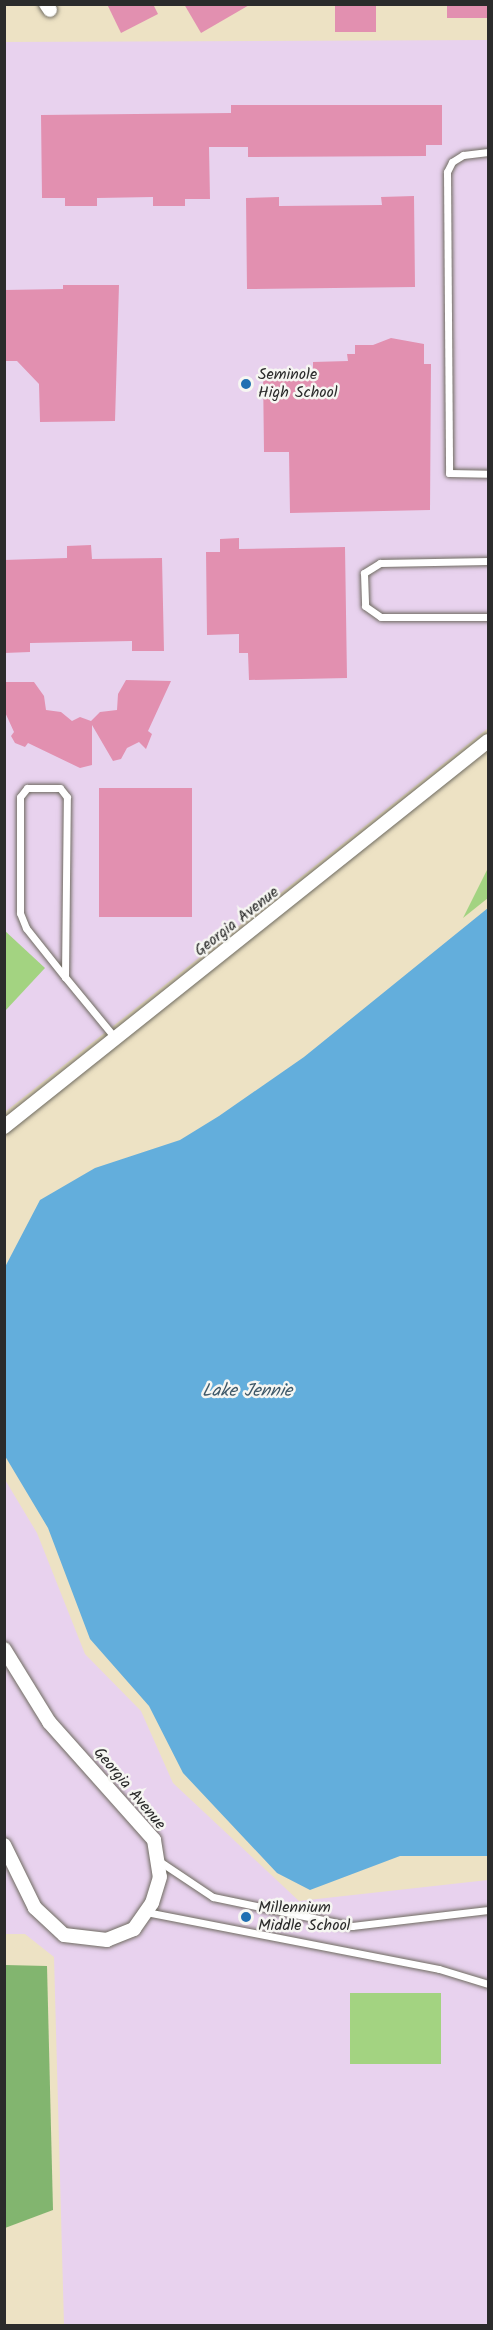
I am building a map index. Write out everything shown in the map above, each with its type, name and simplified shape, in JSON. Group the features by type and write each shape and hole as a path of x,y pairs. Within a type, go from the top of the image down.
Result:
{"street":[{"name":"Georgia Avenue","path":"4,1127 489,741"},
{"name":"Georgia Avenue","path":"4,1649 49,1722 154,1840 160,1877 146,1912 134,1929 107,1940 64,1935 35,1908 4,1845"}],"lane":[{"path":"489,153 463,155 452,162 447,183 449,473 489,474"},
{"path":"489,561 380,563 364,573 365,606 381,617 489,617"},
{"path":"65,977 69,917 67,797 60,788 27,788 20,797 20,913 26,928 65,977 116,1039"},
{"path":"157,1860 213,1897 352,1926 489,1910"},
{"path":"146,1912 440,1969 489,1984"}],"shaded area":[{"name":"Seminole High School","path":"488,40 487,729 5,1112 5,42"},
{"name":"Millennium Middle School","path":"4,1478 37,1533 85,1654 141,1711 173,1783 299,1901 488,1880 488,2325 64,2325 54,1957 25,1934 5,1934"}],"green space":[{"path":"488,868 488,898 463,918"},
{"path":"4,930 45,968 5,1011 4,1011"},
{"path":"5,1965 47,1966 53,2210 5,2228"},
{"path":"350,1993 441,1993 441,2064 350,2064"}],"water":[{"name":"Lake Jennie","path":"488,908 488,1856 400,1856 310,1890 277,1873 183,1773 149,1706 90,1639 48,1528 5,1456 5,1267 40,1200 95,1168 180,1140 219,1116 304,1057"}],"building":[{"path":"107,4 153,4 158,14 121,33"},
{"path":"184,4 251,4 201,33"},
{"path":"335,4 376,4 376,32 335,32"},
{"path":"447,4 488,4 488,18 447,18"},
{"path":"231,105 442,105 442,145 426,145 426,156 248,157 248,147 209,147 210,199 185,199 185,206 153,206 153,197 97,198 97,206 65,206 65,198 42,198 41,115 231,113"},
{"path":"414,196 415,287 247,289 246,198 279,197 279,206 382,205 381,197"},
{"path":"63,285 119,285 115,421 40,422 39,384 17,361 4,361 4,290 63,289"},
{"path":"391,338 424,344 424,364 431,364 430,510 290,513 289,452 264,452 263,372 313,371 313,362 348,361 347,354 355,354 355,345 373,345"},
{"path":"239,538 239,549 345,547 347,678 249,680 248,653 239,653 239,634 207,635 206,552 220,552 220,539"},
{"path":"91,545 92,559 162,558 164,651 132,651 132,641 30,643 30,652 4,653 4,560 67,558 67,546"},
{"path":"126,680 171,681 148,731 152,734 146,749 139,742 127,748 121,759 113,761 92,725 92,765 80,768 28,743 25,747 15,743 11,736 14,732 4,710 4,682 34,682 44,696 46,710 61,712 72,721 80,717 91,721 100,712 117,710 118,694"},
{"path":"99,788 192,788 192,917 99,917"}],"place":[{"name":"Seminole High School","path":"246,384"},
{"name":"Millennium Middle School","path":"246,1917"}]}
